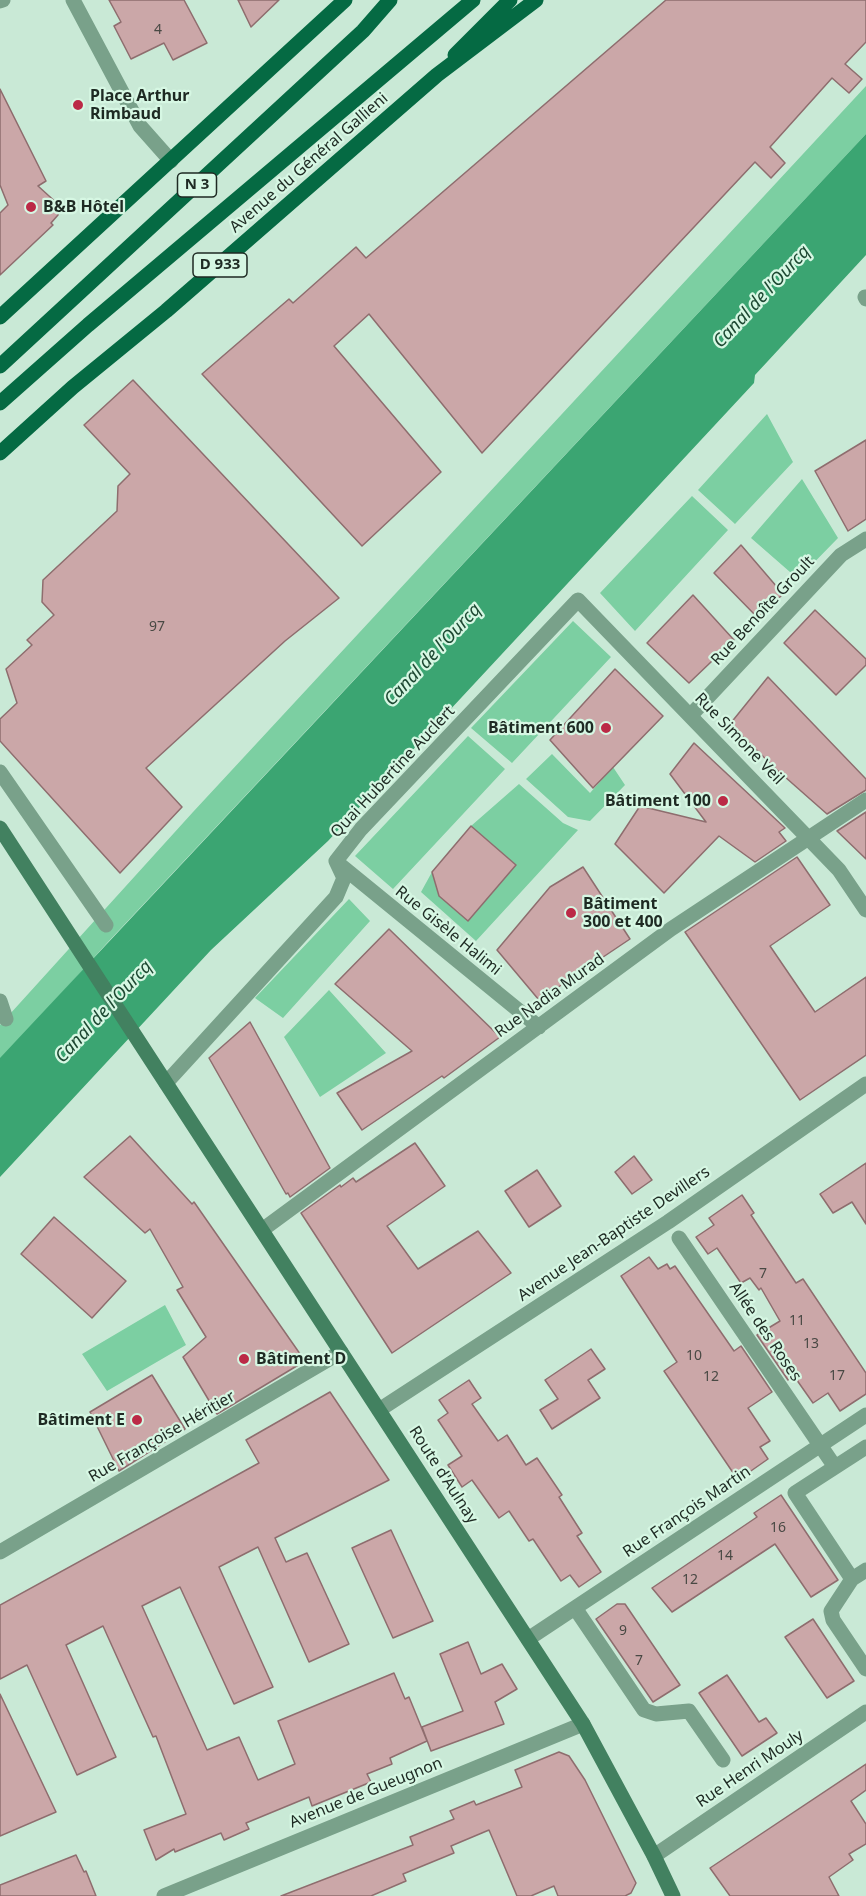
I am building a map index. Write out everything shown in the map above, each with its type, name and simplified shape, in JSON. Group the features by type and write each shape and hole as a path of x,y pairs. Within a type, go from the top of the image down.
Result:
{"main road":[{"path":"0,317 345,0"},
{"name":"N 3","path":"0,366 363,31 390,0"},
{"path":"0,403 152,270 473,0"},
{"path":"437,75 475,33 510,0"},
{"name":"Avenue du Général Gallieni","path":"0,453 72,387 166,311 437,75 536,0"}],"street":[{"path":"73,0 140,126 171,160"},
{"name":"Rue Benoîte Groult","path":"691,715 841,555 866,538"},
{"name":"Rue Simone Veil","path":"578,600 839,870 866,910"},
{"name":"Quai Hubertine Auclert","path":"166,1083 336,897 344,878 336,861 362,829 578,600"},
{"path":"0,772 106,925"},
{"name":"Rue Nadia Murad","path":"261,1230 671,929 866,800"},
{"name":"Route d'Aulnay","path":"0,828 583,1724 673,1896"},
{"name":"Rue Gisèle Halimi","path":"336,861 539,1027"},
{"path":"0,1002 6,1020"},
{"name":"Avenue Jean-Baptiste Devillers","path":"379,1410 668,1222 866,1084"},
{"name":"Allée des Roses","path":"679,1238 835,1467"},
{"name":"Rue Françoise Héritier","path":"0,1552 341,1352"},
{"name":"Rue François Martin","path":"528,1639 866,1415"},
{"path":"852,1579 795,1493 866,1447"},
{"path":"866,1570 852,1579 831,1611 833,1620 866,1669"},
{"path":"575,1608 644,1710 657,1714 689,1711 723,1760"},
{"name":"Rue Henri Mouly","path":"654,1856 866,1712"},
{"name":"Avenue de Gueugnon","path":"164,1896 583,1724"}],"shaded area":[{"path":"866,86 866,134 108,942 0,1061 0,1025 193,812"},
{"path":"767,414 793,462 735,524 698,490"},
{"path":"802,479 838,538 798,579 751,538"},
{"path":"692,496 728,530 635,631 600,593"},
{"path":"573,621 611,657 512,763 471,728"},
{"path":"468,736 505,769 393,889 355,856"},
{"path":"552,754 590,793 613,767 625,785 590,821 568,817 526,779"},
{"path":"519,784 563,823 578,830 476,941 421,892 432,872 439,896 468,921 516,865 471,826"},
{"path":"349,899 370,921 283,1018 255,998"},
{"path":"329,990 386,1053 320,1097 284,1037"},
{"path":"165,1305 186,1345 107,1391 82,1354"}],"water":[{"name":"Canal de l'Ourcq","path":"866,134 866,255 755,375 754,383 328,841 211,950 0,1177 0,1058"}],"building":[{"path":"109,0 184,0 207,43 173,60 164,43 131,59 114,26 121,22"},
{"path":"238,0 279,0 251,27"},
{"path":"666,0 866,0 866,42 845,64 862,79 849,93 832,78 770,147 785,163 771,178 755,162 482,453 369,314 334,346 441,472 362,546 202,374 289,299 293,303 356,247 366,258"},
{"path":"0,89 46,181 38,186 59,205 58,215 51,223 53,225 0,275 0,213 8,205 0,185"},
{"path":"133,380 339,598 285,641 146,768 182,807 120,873 0,741 0,719 17,703 6,669 32,645 27,640 54,615 42,602 43,580 117,511 118,486 130,474 84,425"},
{"path":"866,440 866,519 848,531 815,471"},
{"path":"741,545 783,594 758,618 714,573"},
{"path":"693,595 734,640 689,683 647,643"},
{"path":"815,610 866,659 866,665 836,695 784,643"},
{"name":"Bâtiment 600","path":"615,669 663,716 593,788 550,740"},
{"path":"768,677 866,779 866,790 827,814 730,724"},
{"path":"694,743 785,828 779,832 786,841 755,862 719,836 664,893 615,844 640,806 706,822 670,774"},
{"path":"866,812 866,859 837,831"},
{"path":"471,826 516,865 468,921 439,896 432,872"},
{"path":"797,857 830,905 770,946 815,1012 866,977 866,1055 800,1100 685,932"},
{"name":"Bâtiment 300 et 400","path":"583,867 630,939 539,1000 497,950 550,887"},
{"path":"389,929 500,1037 444,1078 442,1076 362,1130 337,1093 412,1051 335,984"},
{"path":"250,1022 330,1168 290,1197 288,1193 286,1194 209,1058"},
{"path":"130,1136 192,1204 194,1202 305,1361 217,1414 183,1357 206,1337 177,1290 183,1287 150,1229 145,1233 84,1177"},
{"path":"415,1143 445,1186 387,1226 418,1269 478,1231 511,1273 392,1353 301,1213 340,1185 341,1187 353,1178 356,1182"},
{"path":"634,1156 652,1180 632,1194 615,1172"},
{"path":"866,1163 866,1224 852,1202 833,1213 820,1194"},
{"path":"537,1170 561,1206 529,1227 505,1191"},
{"path":"742,1195 754,1213 751,1215 796,1283 803,1279 866,1373 866,1394 840,1411 828,1393 813,1403 794,1376 788,1380 757,1335 780,1321 761,1288 759,1290 750,1278 741,1283 717,1248 708,1254 696,1237 714,1225 709,1218"},
{"path":"54,1217 126,1281 92,1318 21,1254"},
{"path":"649,1257 658,1269 667,1264 670,1269 675,1266 734,1351 741,1346 772,1392 748,1408 770,1441 760,1447 768,1459 738,1480 664,1371 677,1362 621,1276"},
{"path":"591,1349 605,1369 588,1380 600,1398 552,1429 540,1410 558,1399 545,1380"},
{"name":"Bâtiment E","path":"152,1375 185,1429 119,1471 90,1412"},
{"path":"469,1380 481,1398 472,1404 498,1441 507,1435 526,1465 537,1458 562,1495 559,1497 582,1533 577,1536 601,1572 579,1587 570,1575 561,1581 533,1539 529,1541 509,1511 499,1518 472,1480 462,1487 448,1465 462,1456 438,1420 448,1413 439,1400"},
{"path":"330,1392 389,1480 275,1538 286,1562 307,1553 349,1644 309,1662 258,1547 219,1567 273,1687 234,1704 180,1587 142,1606 207,1750 239,1737 258,1780 295,1764 278,1721 394,1673 405,1699 409,1697 427,1741 390,1758 392,1764 367,1774 371,1782 312,1806 309,1797 246,1823 249,1829 224,1840 221,1833 175,1852 174,1849 156,1860 144,1830 186,1814 156,1736 153,1737 103,1626 66,1645 116,1757 77,1775 27,1665 0,1679 0,1605 259,1463 246,1440"},
{"path":"781,1495 838,1580 811,1597 775,1544 672,1612 652,1588 757,1517 754,1513"},
{"path":"391,1530 433,1621 393,1638 352,1548"},
{"path":"617,1604 625,1604 680,1685 653,1702 596,1619"},
{"path":"813,1619 854,1681 827,1698 785,1637"},
{"path":"468,1642 481,1674 502,1664 517,1689 495,1702 504,1724 431,1751 422,1727 463,1711 440,1654"},
{"path":"727,1675 759,1722 766,1718 777,1733 742,1756 699,1693"},
{"path":"0,1694 56,1812 0,1836"},
{"path":"559,1752 569,1756 585,1780 636,1883 631,1893 625,1896 558,1896 554,1886 531,1896 517,1896 489,1830 451,1846 454,1853 403,1874 406,1881 371,1896 281,1896 413,1845 410,1837 454,1819 450,1811 474,1801 476,1805 522,1787 515,1770"},
{"path":"866,1764 866,1790 851,1801 866,1824 866,1844 849,1854 853,1860 829,1877 839,1896 730,1896 710,1868"},
{"path":"76,1855 84,1872 86,1871 96,1896 0,1896 0,1885"}],"place":[{"name":"Place Arthur Rimbaud","path":"78,105"},
{"name":"B&B Hôtel","path":"31,207"},
{"name":"Bâtiment 600","path":"606,728"},
{"name":"Bâtiment 100","path":"723,801"},
{"name":"Bâtiment 300 et 400","path":"571,913"},
{"name":"Bâtiment D","path":"244,1359"},
{"name":"Bâtiment E","path":"137,1420"}]}
